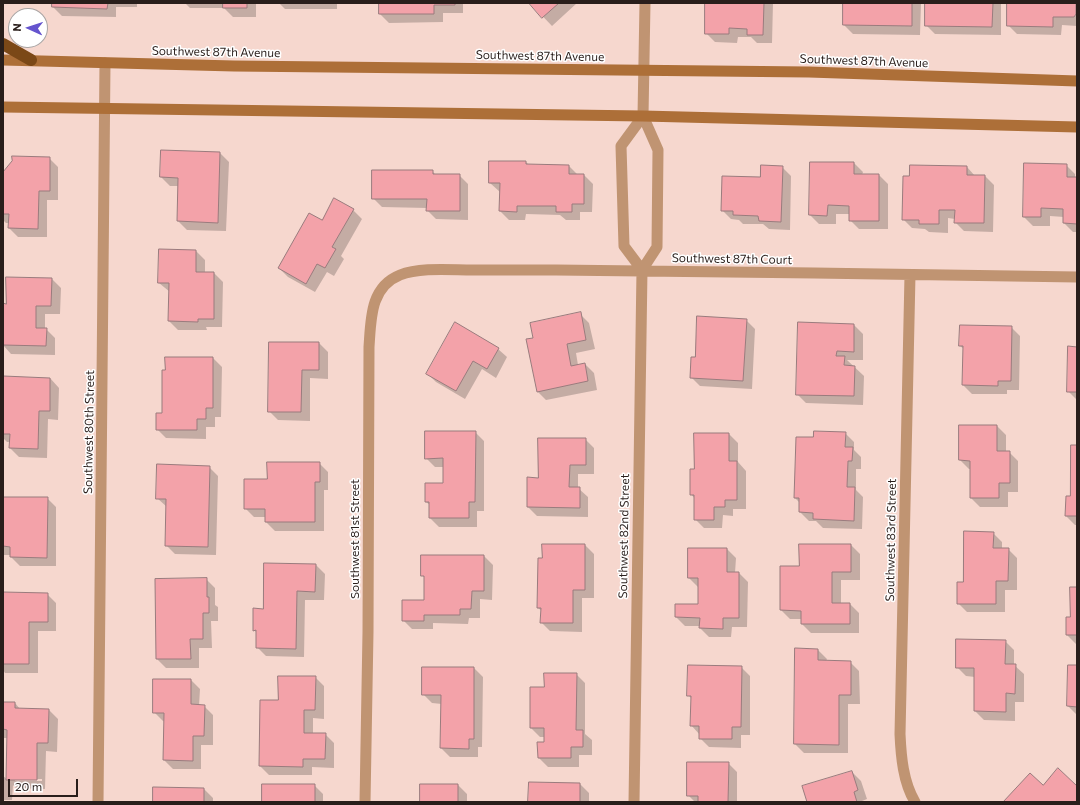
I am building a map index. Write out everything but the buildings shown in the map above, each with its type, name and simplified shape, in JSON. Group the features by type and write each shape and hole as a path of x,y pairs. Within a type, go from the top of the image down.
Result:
{"highway":[{"path":"3,44 31,60"}],"main road":[{"name":"Southwest 87th Avenue","path":"3,60 234,66 809,72 1077,81"},
{"path":"3,107 643,116 1077,127"}],"street":[{"path":"643,116 621,146 624,246 642,270 657,247 658,150 643,116 645,3"},
{"name":"Southwest 80th Street","path":"98,802 105,63"},
{"name":"Southwest 87th Court","path":"388,282 399,275 421,271 642,270 1077,277"},
{"name":"Southwest 82nd Street","path":"634,802 642,270"},
{"name":"Southwest 83rd Street","path":"910,275 900,734 903,766 907,782 915,802"},
{"name":"Southwest 81st Street","path":"365,802 368,632 369,347 371,314 374,301 379,290 388,282"}]}
